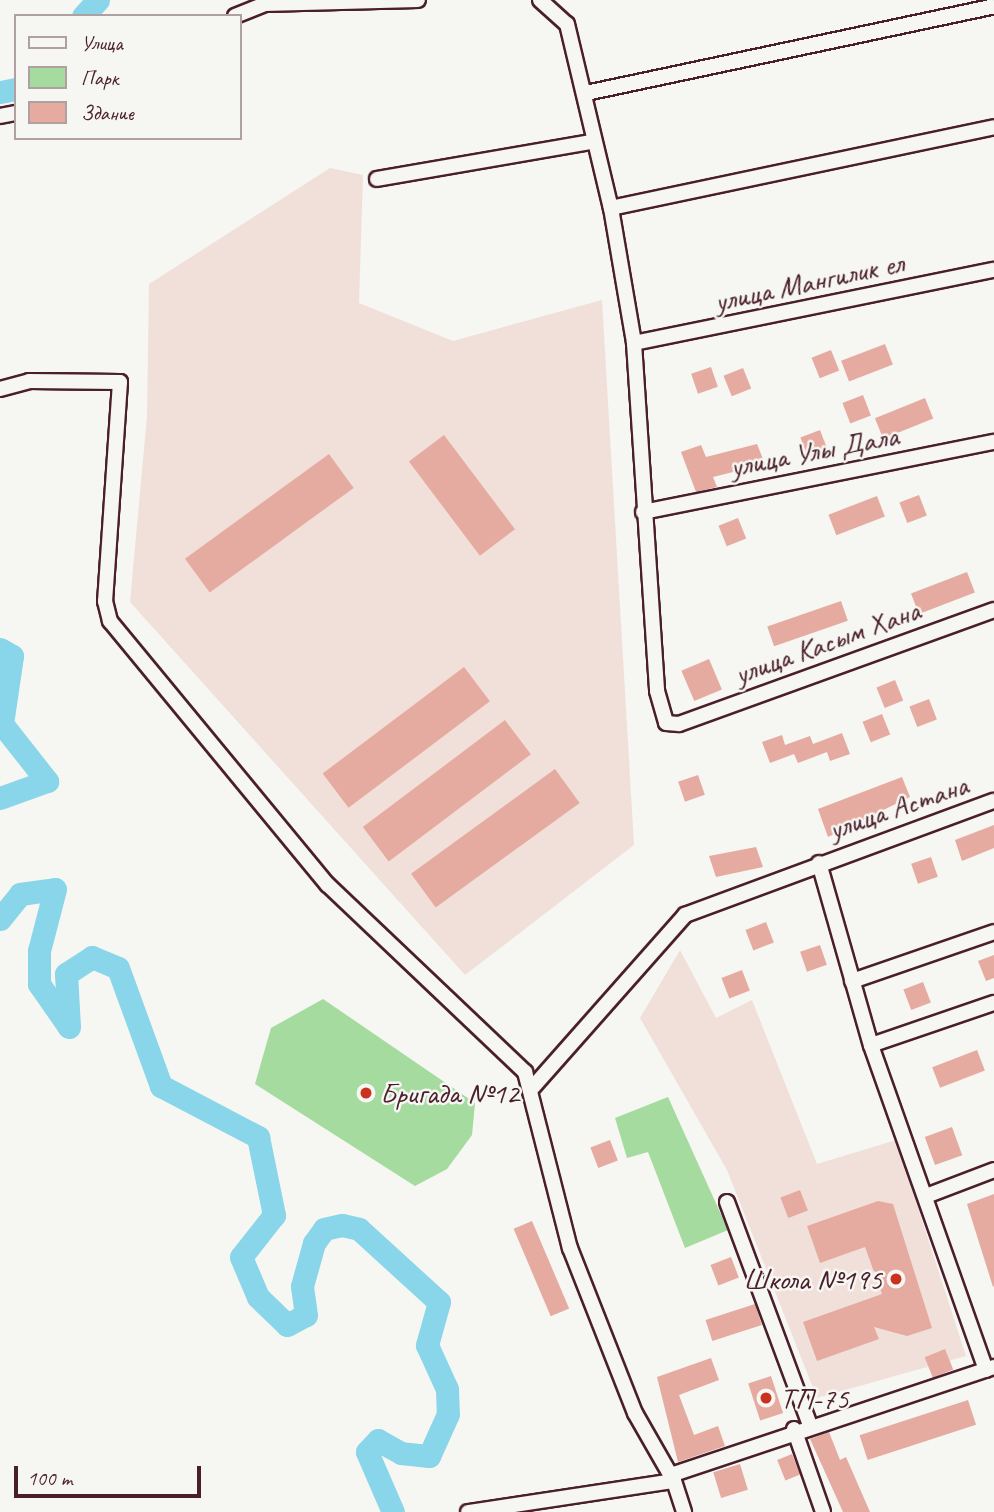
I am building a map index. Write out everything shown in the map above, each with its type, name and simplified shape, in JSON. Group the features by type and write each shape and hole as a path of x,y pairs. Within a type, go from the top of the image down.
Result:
{"street":[{"path":"241,14 264,4 418,0"},
{"path":"540,0 567,24 586,93 592,142 611,208 634,344 643,512"},
{"path":"586,93 994,6"},
{"path":"611,208 994,127"},
{"path":"377,179 592,142"},
{"name":"улица Мангилик ел","path":"634,344 994,270"},
{"path":"0,389 29,381 120,382 105,588 110,621 328,886 525,1072 533,1087 570,1248 635,1413 672,1478 684,1512"},
{"name":"улица Улы Дала","path":"643,512 994,442"},
{"name":"улица Касым Хана","path":"643,512 659,712 666,723 679,724 994,610"},
{"name":"улица Астана","path":"533,1087 623,989 670,925 702,906 994,801"},
{"path":"468,1512 672,1478 794,1429 990,1368 872,1045 819,863"},
{"path":"852,981 994,932"},
{"path":"872,1045 994,1003"},
{"path":"926,1196 994,1170"},
{"path":"727,1202 810,1424"},
{"path":"794,1429 823,1512"}],"shaded area":[{"path":"330,168 363,175 359,303 453,341 602,300 634,845 465,975 130,602 147,416 149,284"},
{"path":"680,950 716,1018 752,1000 817,1164 896,1140 966,1356 817,1398 727,1170 640,1018"}],"green space":[{"name":"Бригада №12","path":"323,999 475,1103 472,1135 447,1169 415,1186 255,1084 271,1028"},
{"path":"668,1097 728,1230 685,1248 648,1152 627,1158 615,1118"}],"building":[{"path":"885,344 893,365 849,381 841,361"},
{"path":"831,350 839,370 820,378 812,358"},
{"path":"711,367 718,387 698,394 691,374"},
{"path":"743,368 751,388 732,396 724,376"},
{"path":"863,395 871,416 850,423 842,403"},
{"path":"925,398 933,418 883,439 875,418"},
{"path":"820,430 828,451 808,458 800,438"},
{"path":"444,435 515,529 480,556 409,461"},
{"path":"757,444 765,464 713,477 717,487 696,492 681,452 701,445 706,457"},
{"path":"329,454 354,488 210,593 185,559"},
{"path":"919,495 927,516 907,523 899,503"},
{"path":"877,496 885,517 836,535 828,515"},
{"path":"738,518 746,538 727,546 719,526"},
{"path":"967,572 975,593 919,614 911,594"},
{"path":"841,601 848,621 774,646 767,626"},
{"path":"709,659 722,689 694,701 681,671"},
{"path":"464,667 490,701 349,808 323,774"},
{"path":"895,680 903,700 885,708 876,687"},
{"path":"929,699 937,720 917,727 909,707"},
{"path":"882,714 890,734 871,742 863,722"},
{"path":"505,720 531,754 389,861 363,827"},
{"path":"842,733 850,754 830,761 827,752 798,763 794,754 770,763 762,742 782,735 785,745 810,736 813,744"},
{"path":"555,769 580,803 436,908 411,874"},
{"path":"698,775 705,795 685,802 678,782"},
{"path":"902,777 910,797 828,837 818,809"},
{"path":"994,825 994,848 962,861 955,840"},
{"path":"756,847 763,867 716,877 709,856"},
{"path":"931,857 938,877 918,884 911,864"},
{"path":"766,922 774,943 753,950 745,930"},
{"path":"820,945 827,965 807,972 800,952"},
{"path":"994,955 994,978 986,981 978,961"},
{"path":"742,970 750,991 729,998 721,978"},
{"path":"923,982 931,1003 911,1010 903,990"},
{"path":"977,1050 985,1071 940,1088 932,1067"},
{"path":"952,1127 962,1155 935,1165 925,1137"},
{"path":"610,1140 618,1161 598,1168 590,1148"},
{"path":"800,1190 808,1211 788,1218 780,1198"},
{"path":"994,1194 994,1286 993,1287 967,1204"},
{"name":"Школа №195","path":"878,1201 893,1204 932,1328 907,1336 874,1327 879,1339 817,1361 803,1322 882,1294 865,1247 820,1263 807,1226"},
{"path":"532,1221 569,1308 551,1316 514,1229"},
{"path":"731,1257 739,1278 718,1285 710,1265"},
{"path":"755,1304 762,1325 712,1341 706,1320"},
{"path":"945,1349 953,1369 933,1378 925,1357"},
{"path":"711,1358 719,1380 679,1395 694,1435 718,1426 725,1446 678,1462 657,1377"},
{"name":"ТП-75","path":"771,1376 783,1413 760,1421 748,1383"},
{"path":"968,1400 976,1425 868,1460 860,1435"},
{"path":"829,1432 840,1460 846,1457 870,1512 843,1512 810,1439"},
{"path":"792,1454 800,1474 785,1480 777,1460"},
{"path":"740,1464 748,1490 721,1498 713,1472"}],"waterway":[{"path":"85,14 98,0"},
{"path":"0,92 14,89"},
{"path":"0,649 12,656 2,724 47,781 0,798"},
{"path":"0,919 20,894 55,889 39,951 39,984 69,1027 66,974 92,957 118,968 161,1086 258,1137 274,1215 241,1257 258,1297 287,1325 306,1315 302,1286 314,1243 324,1229 342,1225 359,1229 439,1302 427,1345 447,1389 448,1414 429,1456 401,1453 378,1440 367,1452 393,1512"}],"place":[{"name":"Бригада №12","path":"366,1093"},
{"name":"Школа №195","path":"896,1279"},
{"name":"ТП-75","path":"766,1398"}]}
